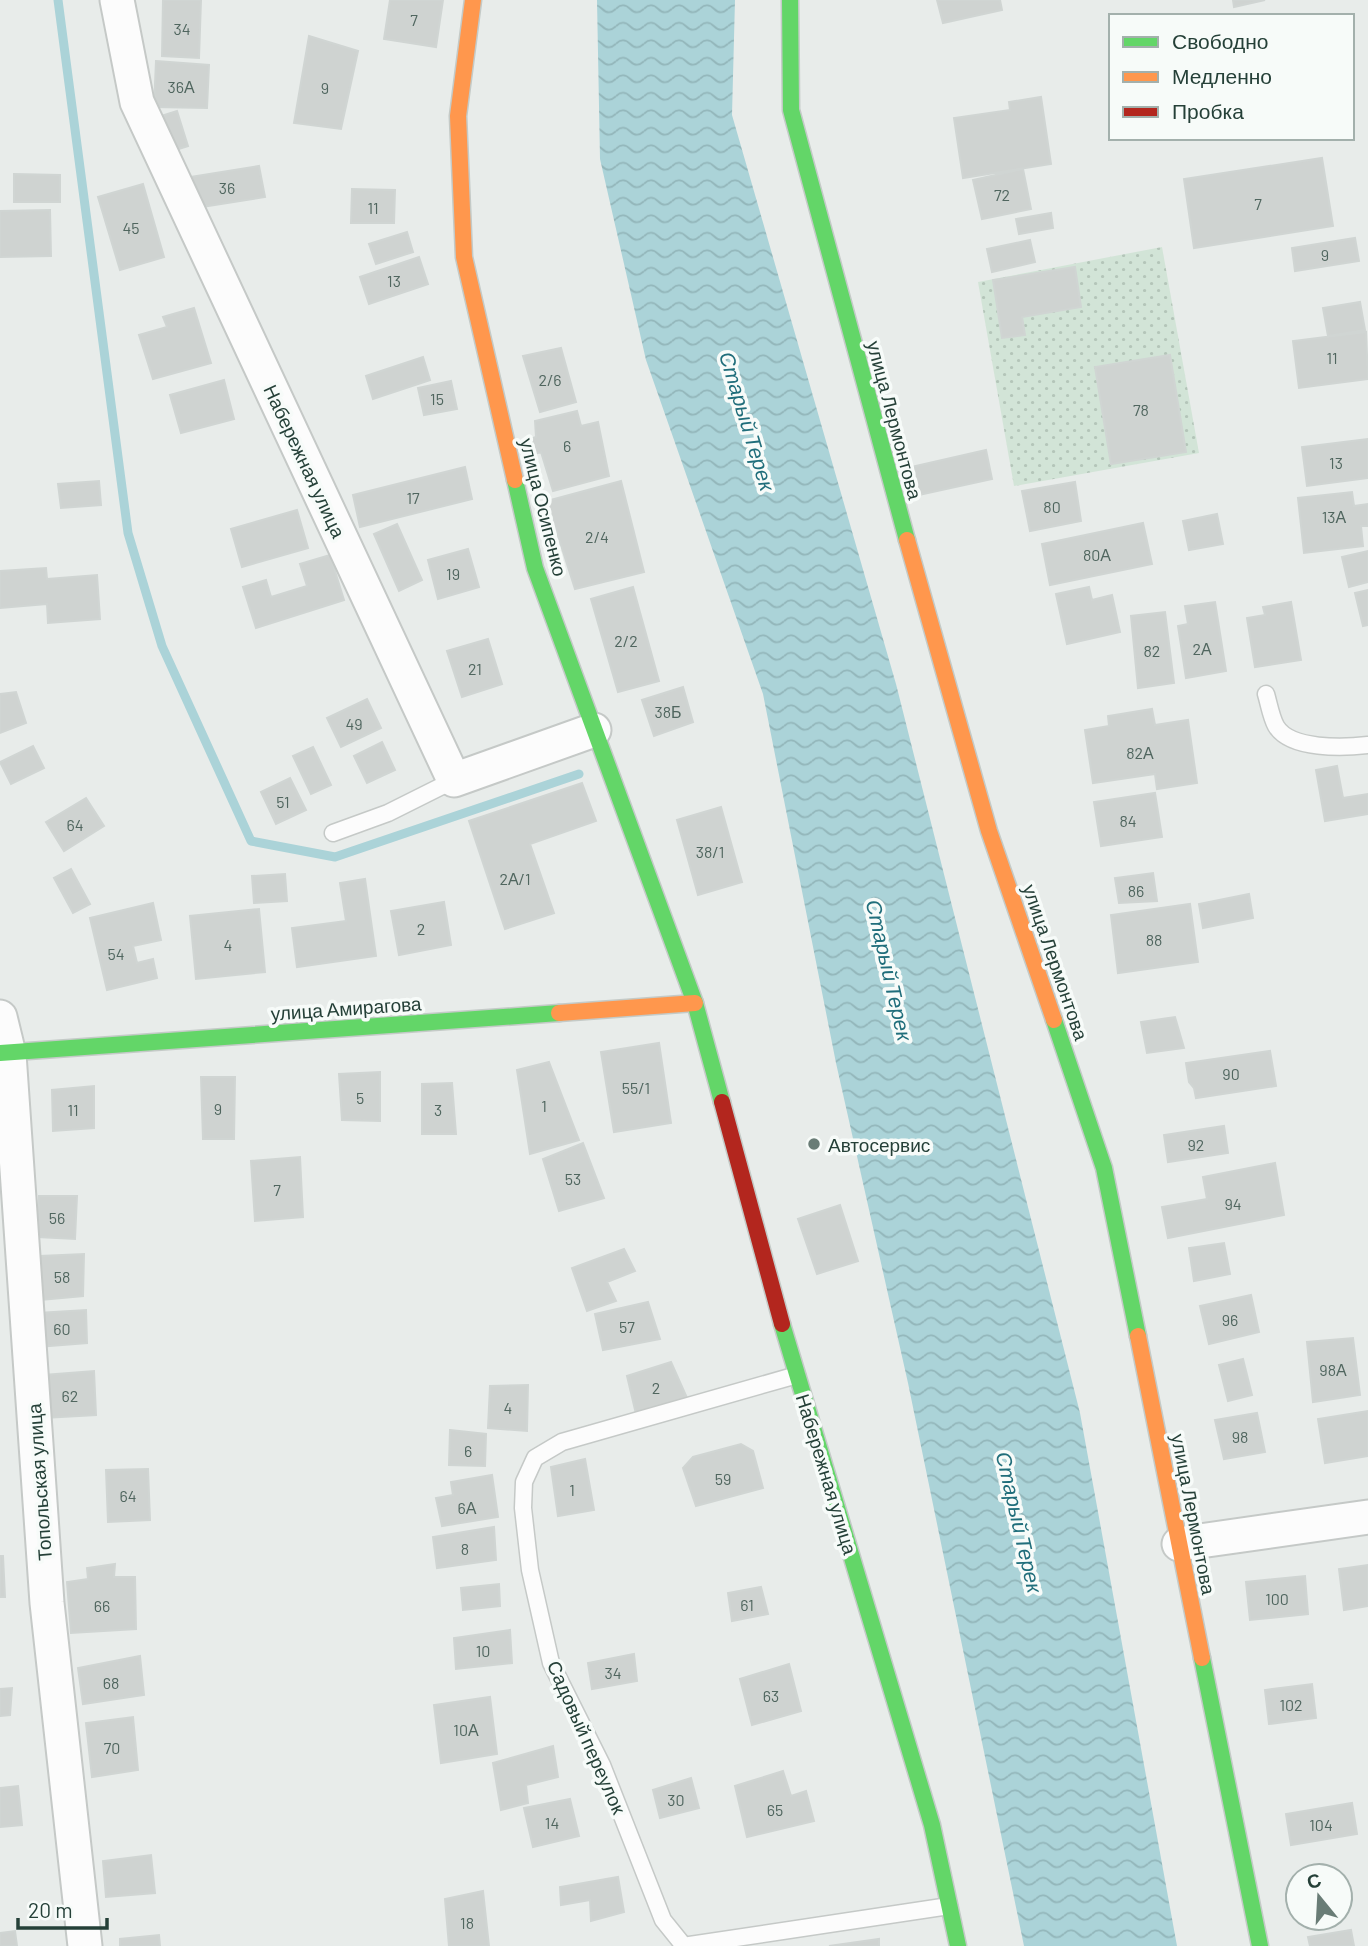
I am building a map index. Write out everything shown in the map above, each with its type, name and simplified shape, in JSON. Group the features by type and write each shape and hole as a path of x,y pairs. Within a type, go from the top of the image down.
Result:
{"street":[{"name":"Набережная улица","path":"117,0 137,102 454,779"},
{"name":"улица Осипенко","path":"472,0 458,116 464,257 535,568 695,1003"},
{"name":"улица Лермонтова","path":"790,0 792,110 870,410 989,831 1104,1168 1260,1946"},
{"path":"454,779 594,730"},
{"name":"Набережная улица","path":"695,1003 797,1375 932,1825 958,1946"},
{"name":"улица Амирагова","path":"5,1054 695,1003"},
{"name":"Топольская улица","path":"0,1017 47,1603 85,1946"},
{"path":"1179,1544 1368,1517"}],"lane":[{"path":"1266,694 1276,727 1296,741 1342,748 1368,745"},
{"path":"332,834 388,813 454,779"},
{"name":"Садовый переулок","path":"797,1375 562,1442 535,1458 524,1482 523,1508 530,1570 551,1663 602,1765 663,1920 683,1946 949,1906"}],"green space":[{"path":"1162,247 1199,453 1014,486 978,282"}],"water":[{"name":"Старый Терек","path":"597,0 735,0 732,115 896,684 1080,1413 1177,1946 1024,1946 908,1383 836,1063 763,694 646,360 600,159"}],"building":[{"path":"163,0 201,0 199,58 162,56"},
{"path":"390,0 443,0 436,47 384,39"},
{"path":"937,0 1000,0 1002,10 943,23"},
{"path":"1233,0 1265,0 1234,7"},
{"path":"309,36 358,51 341,129 294,123"},
{"path":"156,61 209,65 207,108 154,107"},
{"path":"1041,97 1051,164 963,178 954,118 1010,110 1009,102"},
{"path":"177,111 188,146 166,153 155,118"},
{"path":"1322,158 1333,226 1194,248 1184,179"},
{"path":"259,166 265,197 195,208 190,177"},
{"path":"1023,169 1031,209 982,219 973,180"},
{"path":"14,174 60,175 60,202 14,202"},
{"path":"143,184 164,257 120,270 98,197"},
{"path":"352,189 395,190 394,223 351,223"},
{"path":"50,210 51,256 0,257 0,211"},
{"path":"1051,213 1053,228 1019,234 1016,219"},
{"path":"407,232 413,252 376,264 369,244"},
{"path":"1355,238 1359,261 1295,271 1292,248"},
{"path":"1030,240 1035,262 992,272 987,249"},
{"path":"419,257 428,284 369,304 360,277"},
{"path":"1075,267 1081,307 1022,317 1025,335 1002,338 993,280"},
{"path":"1360,302 1365,330 1328,336 1323,308"},
{"path":"194,308 211,363 153,379 139,335 167,327 163,317"},
{"path":"1366,332 1368,379 1299,388 1293,341"},
{"path":"561,348 576,402 540,412 523,356"},
{"path":"1170,355 1186,452 1111,464 1095,367"},
{"path":"423,357 430,380 373,399 366,376"},
{"path":"224,380 234,419 181,433 170,395"},
{"path":"451,381 457,409 424,415 418,388"},
{"path":"577,411 581,426 598,422 609,476 553,491 541,452 534,454 530,439 536,437 535,421"},
{"path":"1368,439 1368,478 1307,486 1302,447"},
{"path":"986,450 992,479 914,496 907,468"},
{"path":"465,467 472,499 360,527 353,495"},
{"path":"99,481 101,505 61,508 58,484"},
{"path":"621,481 644,572 575,589 547,501"},
{"path":"1075,482 1081,521 1030,531 1022,491"},
{"path":"1352,492 1354,506 1368,504 1368,526 1361,526 1363,546 1304,553 1298,498"},
{"path":"297,510 308,548 242,567 231,529"},
{"path":"1217,514 1223,544 1189,550 1183,521"},
{"path":"1143,523 1152,564 1050,585 1042,544"},
{"path":"397,524 422,580 399,591 374,534"},
{"path":"468,549 479,587 438,599 428,560"},
{"path":"1368,551 1368,582 1349,587 1342,557"},
{"path":"330,555 344,600 256,628 243,587 266,580 271,597 307,586 300,564"},
{"path":"46,568 47,579 97,575 100,619 48,623 47,604 0,608 0,571"},
{"path":"633,587 659,681 618,692 591,599"},
{"path":"1089,587 1092,600 1112,595 1120,632 1067,644 1056,594"},
{"path":"1368,590 1368,625 1363,626 1355,593"},
{"path":"1215,602 1226,671 1186,678 1178,626 1188,624 1185,606"},
{"path":"1291,602 1301,660 1255,667 1247,618 1265,615 1263,607"},
{"path":"1165,612 1174,683 1138,688 1131,616"},
{"path":"488,639 502,684 462,697 447,651"},
{"path":"683,687 693,722 654,736 642,700"},
{"path":"16,692 26,723 0,733 0,694"},
{"path":"367,699 381,728 341,747 327,718"},
{"path":"1152,709 1155,725 1188,720 1197,783 1157,789 1155,774 1093,783 1085,730 1109,726 1108,716"},
{"path":"382,742 395,770 367,783 354,756"},
{"path":"33,746 44,768 11,784 0,762"},
{"path":"313,747 331,785 311,794 293,756"},
{"path":"1337,766 1343,798 1368,794 1368,814 1325,821 1316,770"},
{"path":"290,778 306,810 276,824 261,792"},
{"path":"582,783 596,821 530,844 554,913 505,929 469,821"},
{"path":"1155,793 1162,837 1101,846 1094,802"},
{"path":"86,798 104,826 64,851 46,822"},
{"path":"721,807 742,882 698,895 677,820"},
{"path":"71,869 90,904 73,913 54,878"},
{"path":"1153,873 1157,901 1119,903 1115,878"},
{"path":"285,874 287,901 254,903 252,876"},
{"path":"365,879 376,956 297,967 292,928 346,921 340,883"},
{"path":"1249,894 1253,918 1203,928 1199,904"},
{"path":"444,902 451,945 399,955 391,911"},
{"path":"153,903 161,940 133,946 137,963 153,959 157,978 107,990 90,918"},
{"path":"1190,904 1198,962 1118,973 1111,915"},
{"path":"259,909 265,972 196,979 190,916"},
{"path":"1175,1017 1184,1048 1147,1053 1141,1022"},
{"path":"659,1043 671,1123 614,1132 601,1052"},
{"path":"1270,1051 1276,1086 1196,1098 1194,1088 1189,1082 1186,1063"},
{"path":"549,1062 579,1140 530,1154 517,1070"},
{"path":"380,1072 380,1121 342,1120 339,1074"},
{"path":"201,1077 235,1077 234,1139 203,1139"},
{"path":"452,1083 456,1134 422,1134 422,1084"},
{"path":"94,1086 94,1128 53,1131 52,1090"},
{"path":"1224,1126 1228,1153 1168,1162 1164,1135"},
{"path":"583,1143 604,1198 559,1211 543,1159"},
{"path":"300,1157 303,1217 255,1221 251,1161"},
{"path":"1275,1163 1284,1215 1168,1238 1162,1207 1207,1199 1203,1177"},
{"path":"39,1196 77,1196 75,1239 38,1237"},
{"path":"840,1205 858,1261 817,1274 798,1219"},
{"path":"1224,1243 1230,1274 1194,1281 1189,1248"},
{"path":"624,1249 635,1271 607,1282 616,1301 587,1311 572,1268"},
{"path":"84,1254 83,1296 41,1300 40,1256"},
{"path":"1251,1295 1259,1332 1209,1344 1200,1306"},
{"path":"648,1302 660,1339 603,1350 595,1314"},
{"path":"86,1310 87,1343 38,1347 38,1313"},
{"path":"1353,1338 1360,1395 1313,1402 1307,1342"},
{"path":"1243,1359 1252,1395 1228,1401 1219,1365"},
{"path":"671,1362 687,1398 636,1414 627,1376"},
{"path":"94,1371 96,1415 44,1418 44,1375"},
{"path":"528,1385 527,1431 488,1428 490,1386"},
{"path":"1368,1411 1368,1456 1325,1463 1318,1419"},
{"path":"1257,1413 1265,1452 1224,1459 1215,1420"},
{"path":"450,1430 486,1434 485,1466 449,1465"},
{"path":"741,1444 753,1451 763,1488 696,1506 683,1468 693,1457"},
{"path":"585,1459 594,1510 558,1516 551,1467"},
{"path":"148,1469 150,1520 108,1522 106,1470"},
{"path":"492,1475 498,1517 442,1526 436,1498 453,1495 451,1482"},
{"path":"494,1527 496,1560 437,1568 433,1537"},
{"path":"0,1556 3,1556 5,1597 0,1597"},
{"path":"115,1564 114,1577 135,1577 136,1629 71,1633 67,1582 88,1579 87,1568"},
{"path":"1368,1565 1368,1606 1344,1610 1339,1569"},
{"path":"1305,1576 1308,1614 1250,1620 1246,1582"},
{"path":"499,1584 500,1606 463,1610 461,1588"},
{"path":"761,1587 768,1614 732,1621 728,1593"},
{"path":"510,1630 512,1663 456,1669 454,1638"},
{"path":"634,1654 637,1681 592,1689 588,1663"},
{"path":"140,1656 144,1695 83,1704 78,1668"},
{"path":"789,1664 801,1711 752,1725 740,1679"},
{"path":"1312,1684 1316,1718 1269,1724 1265,1690"},
{"path":"12,1688 10,1715 0,1716 0,1689"},
{"path":"490,1697 497,1754 441,1763 434,1705"},
{"path":"133,1717 138,1770 92,1777 86,1723"},
{"path":"553,1746 558,1777 526,1785 528,1803 501,1810 493,1763"},
{"path":"783,1771 791,1796 806,1791 814,1821 747,1837 735,1786"},
{"path":"691,1778 699,1808 660,1818 653,1790"},
{"path":"18,1786 22,1825 0,1827 0,1788"},
{"path":"570,1799 579,1836 533,1847 524,1808"},
{"path":"1352,1803 1357,1834 1291,1845 1286,1814"},
{"path":"151,1855 155,1893 106,1897 103,1861"},
{"path":"618,1877 624,1912 591,1921 590,1900 561,1905 560,1887"},
{"path":"483,1891 489,1946 449,1946 445,1899"},
{"path":"15,1931 17,1946 0,1946 0,1933"},
{"path":"1351,1932 1354,1946 1310,1946 1308,1937"},
{"path":"159,1935 160,1946 120,1946 120,1939"},
{"path":"879,1939 879,1946 829,1946"}],"waterway":[{"path":"58,0 128,533 162,646 251,841 335,857 579,774"}],"traffic: fast":[{"path":"790,0 791,110 907,540"},
{"path":"515,480 535,568 695,1003 722,1102"},
{"path":"0,1053 559,1013"},
{"path":"1054,1020 1104,1168 1138,1336"},
{"path":"782,1324 932,1825 958,1946"},
{"path":"1202,1658 1260,1946"}],"traffic: slow":[{"path":"473,0 458,116 464,257 515,480"},
{"path":"907,540 989,831 1054,1020"},
{"path":"559,1013 695,1003"},
{"path":"1138,1336 1202,1658"}],"traffic: jam":[{"path":"722,1102 782,1324"}],"place":[{"name":"Автосервис","path":"814,1144"}]}
